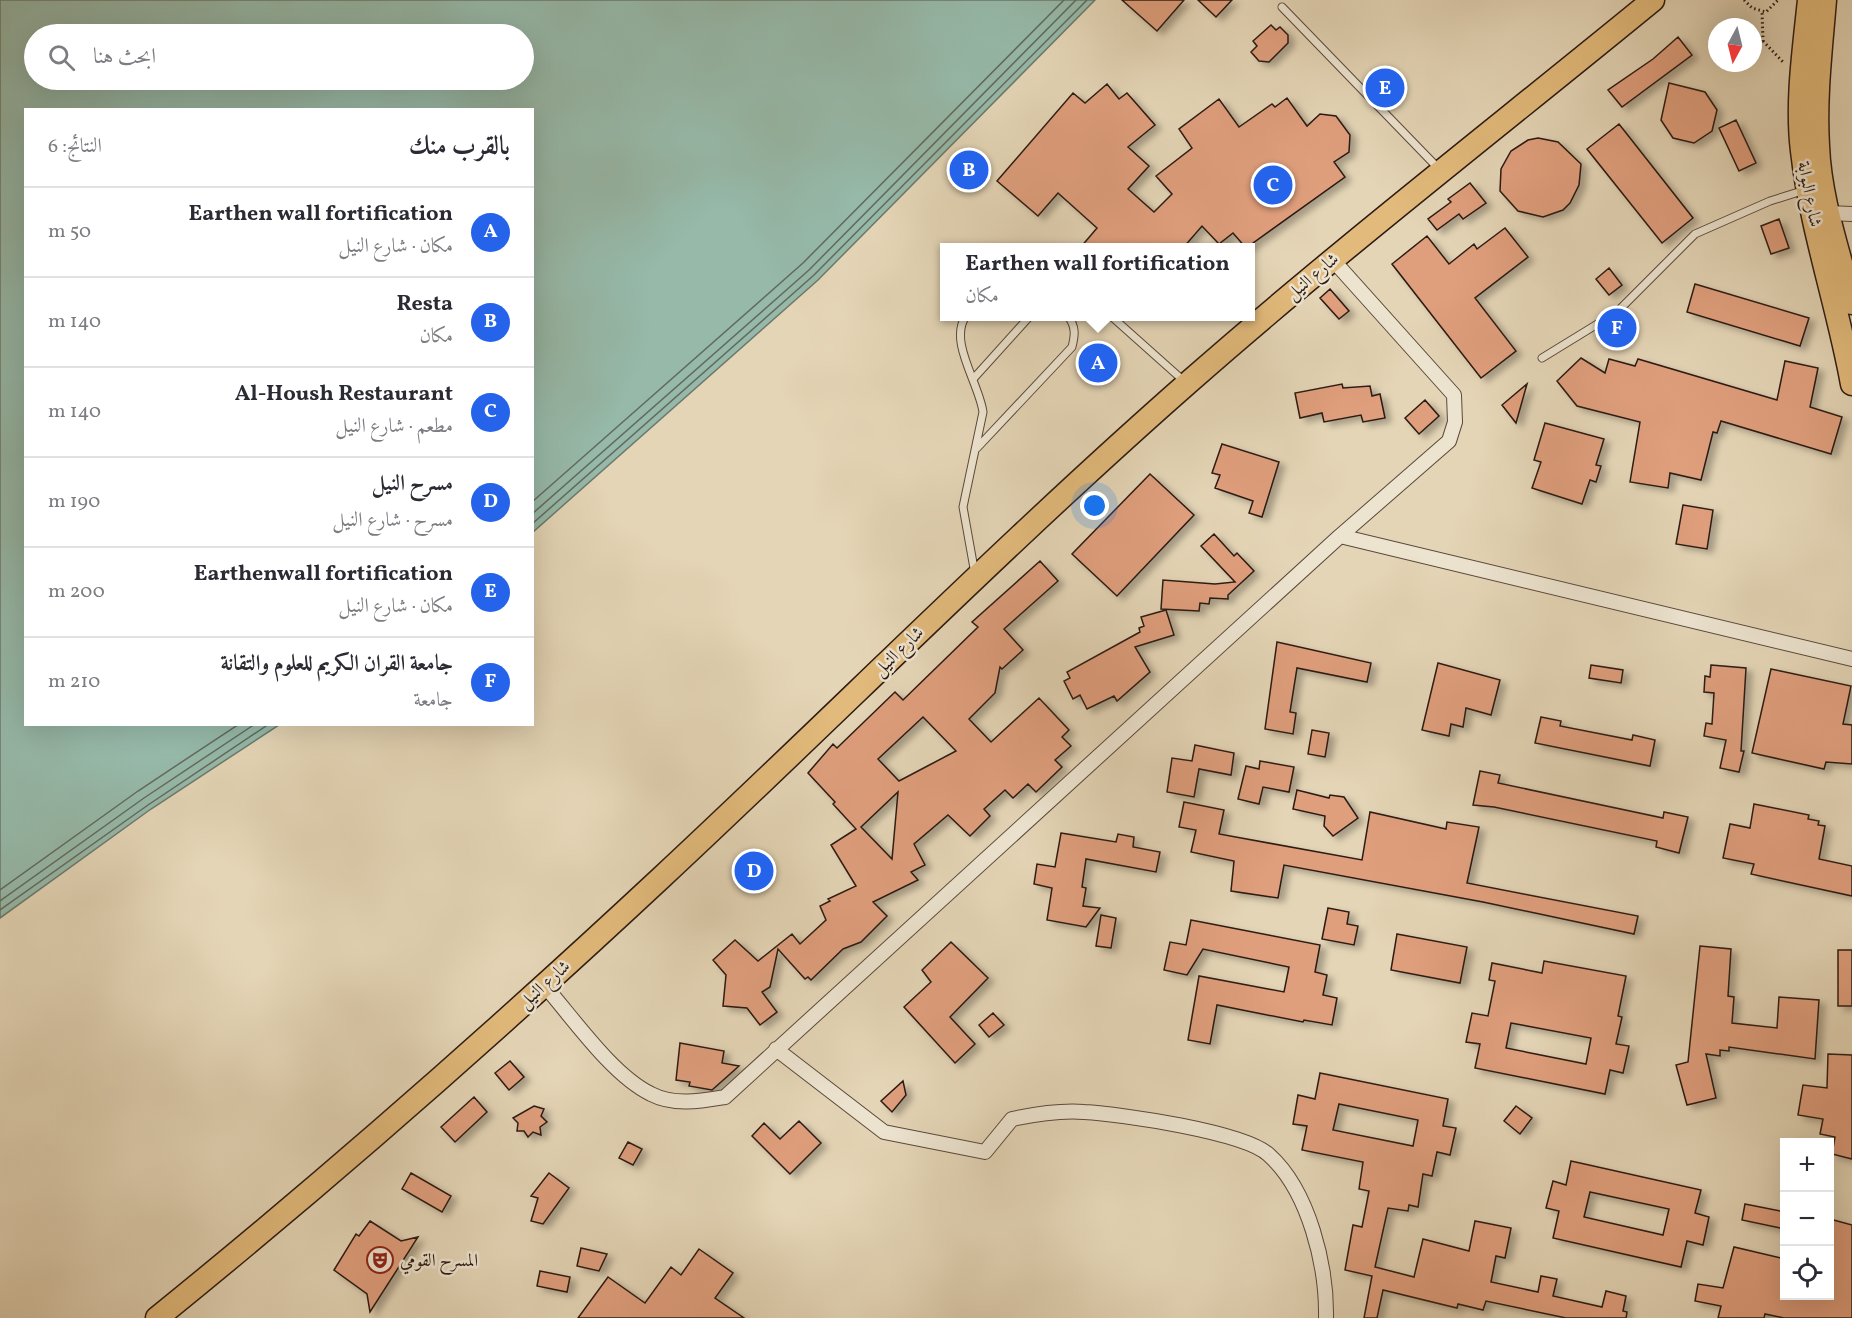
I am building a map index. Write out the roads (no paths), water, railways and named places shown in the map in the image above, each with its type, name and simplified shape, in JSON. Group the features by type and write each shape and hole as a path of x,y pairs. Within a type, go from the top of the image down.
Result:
{"main road":[{"name":"شارع النيل","path":"157,1318 239,1252 544,985 664,875 976,578 1187,384 1332,259 1653,0"},
{"name":"شارع البوابة","path":"1809,0 1801,93 1801,148 1807,189 1841,327 1852,384"},
{"name":"شارع البوابة","path":"1825,0 1817,97 1818,149 1828,213 1852,303"}],"street":[{"path":"1828,213 1852,214"},
{"path":"544,985 625,1078 653,1096 694,1103 725,1097 1340,536 1449,441 1455,422 1454,395 1332,259"},
{"path":"1340,536 1852,659"},
{"path":"777,1049 884,1132 964,1148 985,1152 1012,1119 1045,1113 1084,1112 1188,1127 1243,1140 1267,1152 1292,1183 1312,1229 1319,1252 1326,1318"}],"lane":[{"path":"1281,7 1442,172"},
{"path":"1542,358 1617,312 1695,234 1770,201 1807,189"},
{"path":"963,321 960,325 959,340 974,378 983,412 963,507 976,578"},
{"path":"974,378 1025,321"},
{"path":"976,448 1072,347 1075,334 1072,321"},
{"path":"1117,321 1187,384"}],"water":[{"path":"0,0 1095,0 818,280 534,531 534,108 24,108 24,726 277,726 151,809 0,918"}],"place":[{"name":"Earthenwall fortification","path":"1385,88"},
{"name":"Resta","path":"969,170"},
{"name":"Al-Housh Restaurant","path":"1273,185"},
{"name":"جامعة القران الكريم للعلوم والتقانة","path":"1617,328"},
{"name":"Earthen wall fortification","path":"1098,363"},
{"name":"مسرح النيل","path":"754,871"},
{"name":"المسرح القومي","path":"380,1260"}]}
